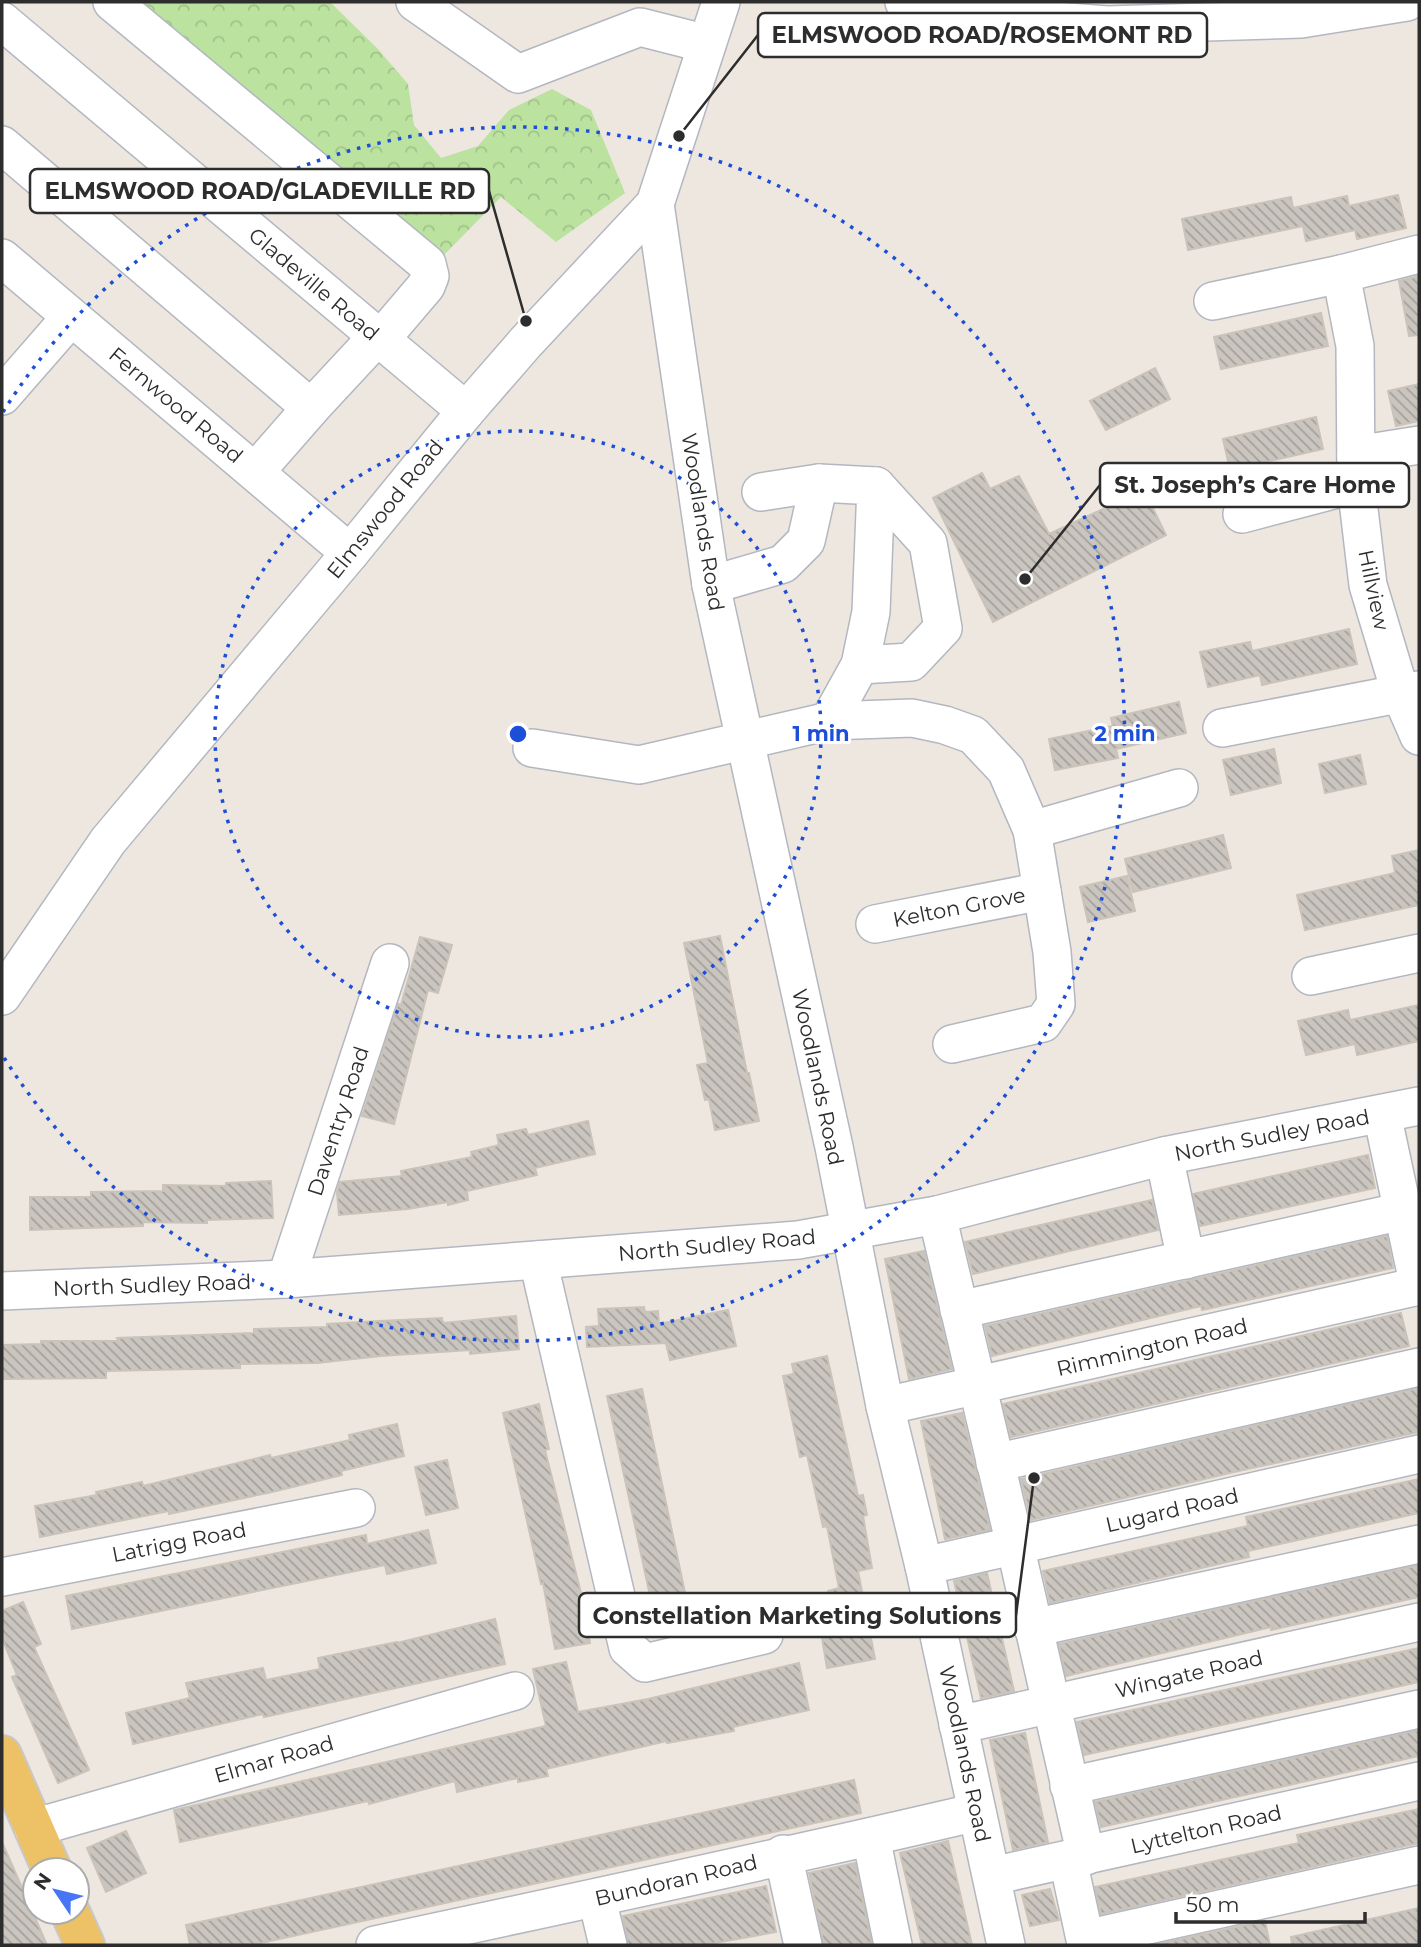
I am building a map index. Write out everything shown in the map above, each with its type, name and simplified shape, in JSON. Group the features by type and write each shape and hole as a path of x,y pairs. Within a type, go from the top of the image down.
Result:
{"main road":[{"path":"2,1755 46,1856"},
{"path":"76,1926 85,1945"}],"street":[{"path":"112,2 427,264 430,276 426,286 255,472"},
{"path":"415,2 518,74 640,27 707,44"},
{"name":"Elmswood Road","path":"2,996 108,841 466,411 535,332 655,204 721,2"},
{"path":"904,2 937,12 1107,25 1301,19 1407,2"},
{"name":"Gladeville Road","path":"2,21 466,411"},
{"path":"2,145 311,408"},
{"name":"Woodlands Road","path":"655,204 711,585 834,1147 884,1406 924,1566 1006,1945"},
{"path":"1213,301 1341,274 1419,254"},
{"name":"Fernwood Road","path":"2,258 350,553"},
{"name":"Hillview","path":"1341,274 1355,346 1356,469 1368,585 1410,692 1419,736"},
{"path":"2,396 71,317"},
{"path":"1242,513 1419,445"},
{"path":"711,585 783,565 806,541 819,483"},
{"path":"761,492 819,483 876,486 928,543 943,628 911,662 860,665"},
{"path":"828,721 860,665 871,612 876,486"},
{"path":"1222,728 1410,692"},
{"name":"Kelton Grove","path":"532,748 639,765 828,721 912,718 945,725 973,735 1006,769 1032,830 1052,952 1056,1004 1043,1023 952,1044"},
{"path":"1032,830 1179,788"},
{"name":"Kelton Grove","path":"875,924 1042,891"},
{"path":"1311,976 1419,953"},
{"name":"Daventry Road","path":"286,1279 390,963"},
{"name":"North Sudley Road","path":"2,1291 286,1279 797,1240 937,1215 1164,1156 1419,1106"},
{"path":"1382,1114 1419,1287"},
{"path":"1164,1156 1186,1260"},
{"path":"959,1310 1404,1211"},
{"path":"937,1215 1016,1545 1069,1786 1085,1939 1419,1865"},
{"path":"538,1260 628,1648 645,1663 764,1635"},
{"name":"Rimmington Road","path":"884,1406 1419,1287"},
{"path":"995,1463 1419,1367"},
{"name":"Lugard Road","path":"924,1566 1419,1454"},
{"name":"Latrigg Road","path":"2,1577 356,1507"},
{"path":"1033,1628 1419,1544"},
{"name":"Wingate Road","path":"958,1725 1419,1622"},
{"name":"Elmar Road","path":"33,1828 515,1691"},
{"path":"1069,1786 1419,1709"},
{"name":"Lyttelton Road","path":"992,1876 1419,1781"},
{"name":"Bundoran Road","path":"375,1945 426,1940 783,1854 977,1812"},
{"path":"871,1837 893,1945"},
{"path":"783,1854 803,1945"},
{"path":"597,1899 608,1945"}],"green space":[{"path":"129,2 330,2 377,48 408,84 414,125 441,158 478,146 509,110 552,89 591,110 625,193 556,242 501,197 438,261"}],"building":[{"path":"1398,195 1406,228 1357,239 1355,230 1306,241 1303,226 1188,250 1182,219 1291,197 1293,208 1347,196 1349,206"},
{"path":"1419,276 1419,335 1409,336 1399,281"},
{"path":"1321,313 1328,346 1221,369 1214,337"},
{"path":"1155,368 1170,399 1106,430 1090,401"},
{"path":"1419,384 1419,421 1396,426 1388,391"},
{"path":"1316,417 1323,449 1230,470 1223,439"},
{"path":"982,473 990,489 1019,476 1049,534 1144,490 1166,535 993,622 933,498"},
{"path":"1349,629 1357,664 1262,685 1260,675 1208,687 1200,652 1250,642 1252,651"},
{"path":"1179,702 1186,733 1116,749 1118,758 1055,770 1049,739 1113,726 1111,718"},
{"path":"1274,749 1281,783 1231,795 1223,760"},
{"path":"1360,755 1366,784 1325,793 1319,764"},
{"path":"1223,835 1231,868 1133,892 1125,859"},
{"path":"1419,850 1419,905 1305,930 1297,895 1395,873 1392,856"},
{"path":"1127,876 1135,911 1088,922 1080,887"},
{"path":"720,936 759,1121 715,1130 709,1099 705,1100 697,1065 708,1063 684,943"},
{"path":"420,937 452,945 438,993 428,990 394,1124 362,1116 398,1004 401,1005"},
{"path":"1419,1005 1419,1041 1357,1055 1355,1044 1306,1055 1298,1021 1348,1010 1350,1020"},
{"path":"588,1121 595,1154 535,1168 537,1175 467,1191 468,1200 448,1205 448,1202 408,1209 339,1215 337,1192 340,1182 402,1176 401,1171 472,1157 471,1152 499,1145 497,1135 526,1129 528,1135"},
{"path":"1368,1155 1375,1188 1200,1226 1193,1194"},
{"path":"271,1181 273,1218 207,1220 207,1223 143,1222 143,1226 30,1230 30,1197 91,1197 91,1192 163,1191 163,1185 226,1186 226,1183"},
{"path":"1152,1200 1158,1230 973,1274 965,1242"},
{"path":"1387,1236 1393,1268 1202,1310 1201,1306 992,1356 985,1326"},
{"path":"924,1251 952,1369 909,1379 885,1259"},
{"path":"644,1307 645,1312 658,1311 659,1324 728,1310 736,1346 670,1360 666,1343 587,1347 586,1327 599,1326 598,1309"},
{"path":"1401,1313 1409,1346 1011,1437 1003,1404"},
{"path":"516,1316 519,1349 470,1354 470,1350 381,1356 317,1363 240,1364 240,1368 106,1371 106,1378 2,1379 2,1345 41,1344 41,1341 118,1341 117,1338 254,1333 254,1329 327,1327 327,1324 379,1321 442,1318 443,1323"},
{"path":"827,1356 858,1496 863,1495 867,1515 863,1516 872,1568 858,1571 875,1659 827,1668 816,1602 829,1599 828,1591 839,1588 827,1526 823,1527 807,1455 800,1457 783,1376 794,1374 792,1364"},
{"path":"1419,1388 1419,1432 1031,1520 1021,1479"},
{"path":"642,1389 692,1626 658,1633 607,1396"},
{"path":"539,1404 549,1449 545,1450 582,1597 590,1643 555,1649 543,1583 541,1584 503,1413"},
{"path":"962,1413 990,1530 945,1539 921,1421"},
{"path":"397,1424 404,1456 341,1471 342,1475 272,1492 40,1537 35,1506 97,1495 96,1492 142,1482 143,1486 270,1455 271,1458 350,1440 349,1435"},
{"path":"447,1460 458,1508 426,1515 415,1467"},
{"path":"1419,1479 1419,1513 1248,1551 1249,1557 1050,1603 1043,1571 1248,1526 1246,1517"},
{"path":"428,1530 436,1563 387,1574 385,1565 72,1629 66,1596 366,1535 367,1544"},
{"path":"1419,1565 1419,1597 1271,1630 1271,1627 1066,1676 1059,1644"},
{"path":"987,1573 1014,1691 981,1698 954,1581"},
{"path":"23,1602 41,1644 34,1647 89,1770 58,1783 12,1677 17,1675 2,1638 2,1611"},
{"path":"495,1619 505,1664 133,1744 126,1713 190,1698 186,1683 263,1668 266,1680 320,1669 318,1658 397,1643"},
{"path":"1419,1648 1419,1682 1084,1755 1077,1722"},
{"path":"566,1662 578,1712 648,1699 799,1663 809,1710 733,1727 734,1731 667,1741 546,1769 548,1776 518,1782 518,1778 457,1792 455,1781 369,1804 368,1801 180,1842 174,1810 546,1726 533,1669"},
{"path":"1419,1730 1419,1756 1101,1827 1095,1802"},
{"path":"1025,1733 1048,1842 1013,1850 990,1740"},
{"path":"854,1780 861,1813 252,1945 190,1945 186,1925"},
{"path":"1419,1809 1419,1843 1101,1914 1095,1887 1299,1843 1297,1835"},
{"path":"126,1831 146,1873 106,1892 87,1848"},
{"path":"948,1841 972,1945 922,1945 900,1853"},
{"path":"2,1842 21,1885 21,1926 39,1926 47,1945 2,1945"},
{"path":"855,1863 872,1945 824,1945 809,1873"},
{"path":"766,1886 776,1932 704,1945 628,1945 623,1916"},
{"path":"1050,1889 1059,1920 1030,1926 1022,1895"},
{"path":"1419,1908 1419,1943 1292,1945 1291,1937"},
{"path":"1265,1921 1270,1945 1154,1945"}],"place":[{"name":"ELMSWOOD ROAD/ROSEMONT RD","path":"679,136"},
{"name":"ELMSWOOD ROAD/GLADEVILLE RD","path":"526,321"},
{"name":"St. Joseph’s Care Home","path":"1025,579"},
{"name":"Constellation Marketing Solutions","path":"1034,1478"}]}
